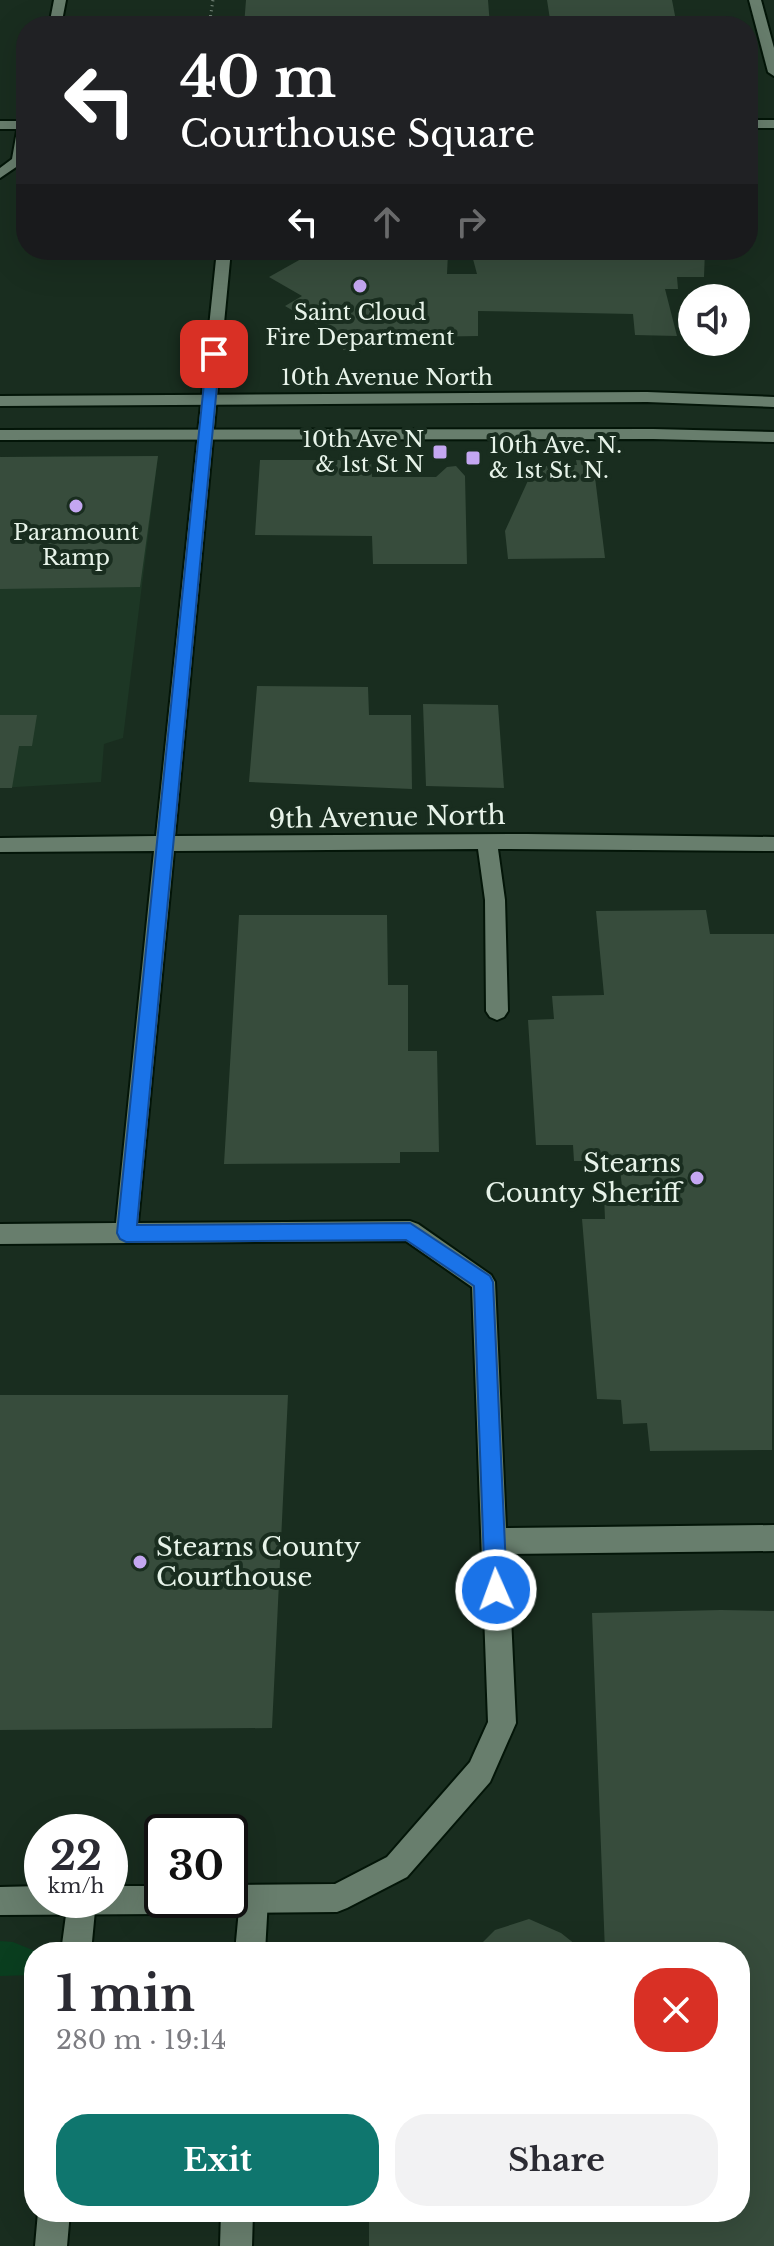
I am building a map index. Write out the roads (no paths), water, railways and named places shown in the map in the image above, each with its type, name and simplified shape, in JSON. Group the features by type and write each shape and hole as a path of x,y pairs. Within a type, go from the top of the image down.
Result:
{"street":[{"path":"755,0 774,72"},
{"path":"126,1233 223,260"},
{"name":"10th Avenue North","path":"0,401 647,397 774,402"},
{"path":"0,435 653,434 774,437"},
{"path":"487,842 495,900 497,1011"},
{"name":"9th Avenue North","path":"0,845 774,844"},
{"path":"0,1234 410,1231 483,1282 502,1723 480,1772 397,1867 337,1898 248,1899"},
{"path":"494,1541 774,1538"},
{"path":"0,1901 24,1901"},
{"path":"77,1942 80,1918"},
{"path":"245,1918 248,1942"},
{"path":"51,2246 53,2222"},
{"path":"236,2246 237,2222"}],"place":[{"name":"Saint Cloud Fire Department","path":"360,286"},
{"name":"10th Ave N & 1st St N","path":"440,452"},
{"name":"10th Ave. N. & 1st St. N.","path":"473,458"},
{"name":"Paramount Ramp","path":"76,506"},
{"name":"Stearns County Sheriff","path":"697,1178"},
{"name":"Stearns County Courthouse","path":"140,1562"}]}
